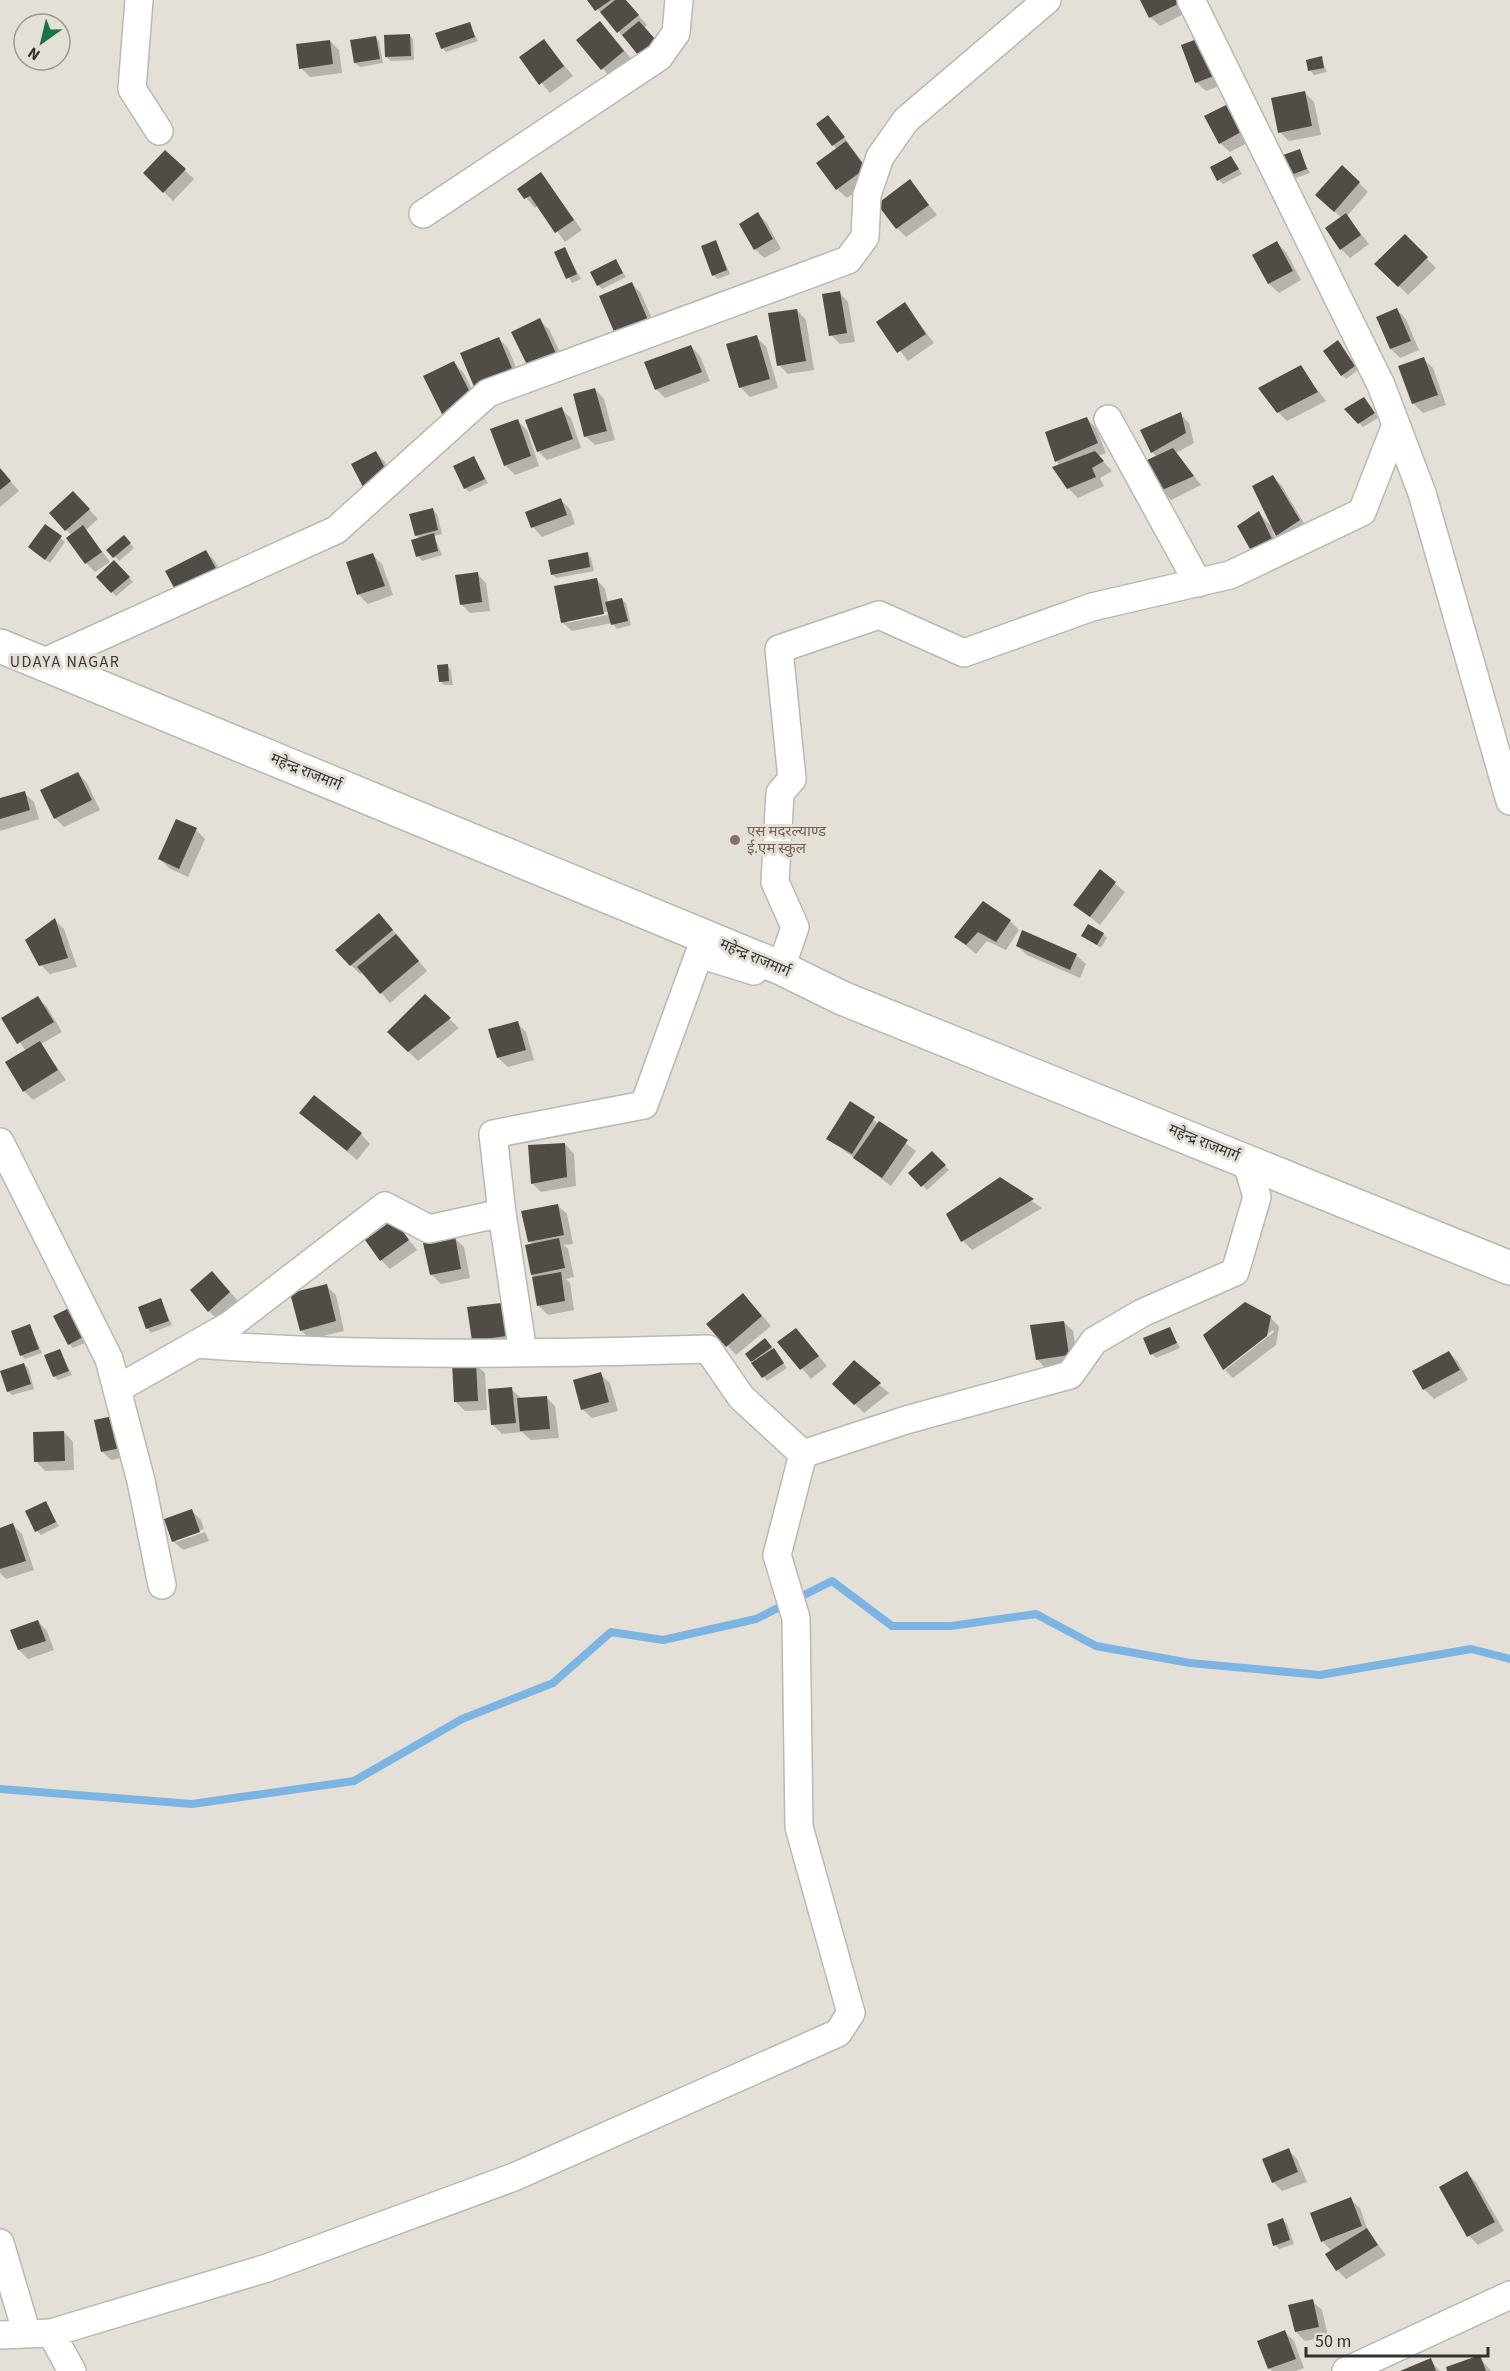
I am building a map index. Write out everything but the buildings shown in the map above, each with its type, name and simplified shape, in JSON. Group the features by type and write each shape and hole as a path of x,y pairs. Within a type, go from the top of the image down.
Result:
{"highway":[{"name":"महेन्द्र राजमार्ग","path":"0,646 781,968 842,998 1510,1268"}],"street":[{"path":"139,0 132,89 159,131"},
{"path":"423,214 659,57 676,33 679,0"},
{"path":"42,663 336,530 488,393 848,260 865,237 867,195 880,158 906,120 1047,0"},
{"path":"1191,0 1381,386 1422,492 1510,801"},
{"path":"1108,418 1198,583"},
{"path":"781,968 795,927 775,882 780,793 792,779 779,649 879,615 964,653 1092,607 1230,575 1362,512 1396,425"},
{"path":"523,1353 502,1213 493,1134 644,1105 699,954 842,998"},
{"path":"0,1142 109,1359 141,1481 162,1585"},
{"path":"803,1454 906,1420 1070,1375 1094,1341 1142,1313 1235,1272 1257,1197 1246,1160"},
{"path":"117,1389 230,1325 385,1206 429,1229 502,1213"},
{"path":"196,1344 307,1350 523,1353 708,1349 741,1397 803,1454"},
{"path":"0,2335 39,2334 267,2268 514,2177 838,2033 851,2013 799,1827 796,1618 777,1556 803,1454"},
{"path":"0,2243 39,2334 72,2371"},
{"path":"1346,2371 1510,2295"}],"waterway":[{"path":"0,1789 192,1804 354,1781 462,1719 553,1683 611,1632 663,1640 756,1619 832,1581 892,1626 951,1626 1036,1614 1096,1646 1190,1663 1320,1675 1471,1649 1510,1659"}],"place":[{"name":"एस मदरल्याण्ड ई.एम स्कुल","path":"735,840"}],"district":[{"name":"UDAYA NAGAR","path":"65,662"}]}
